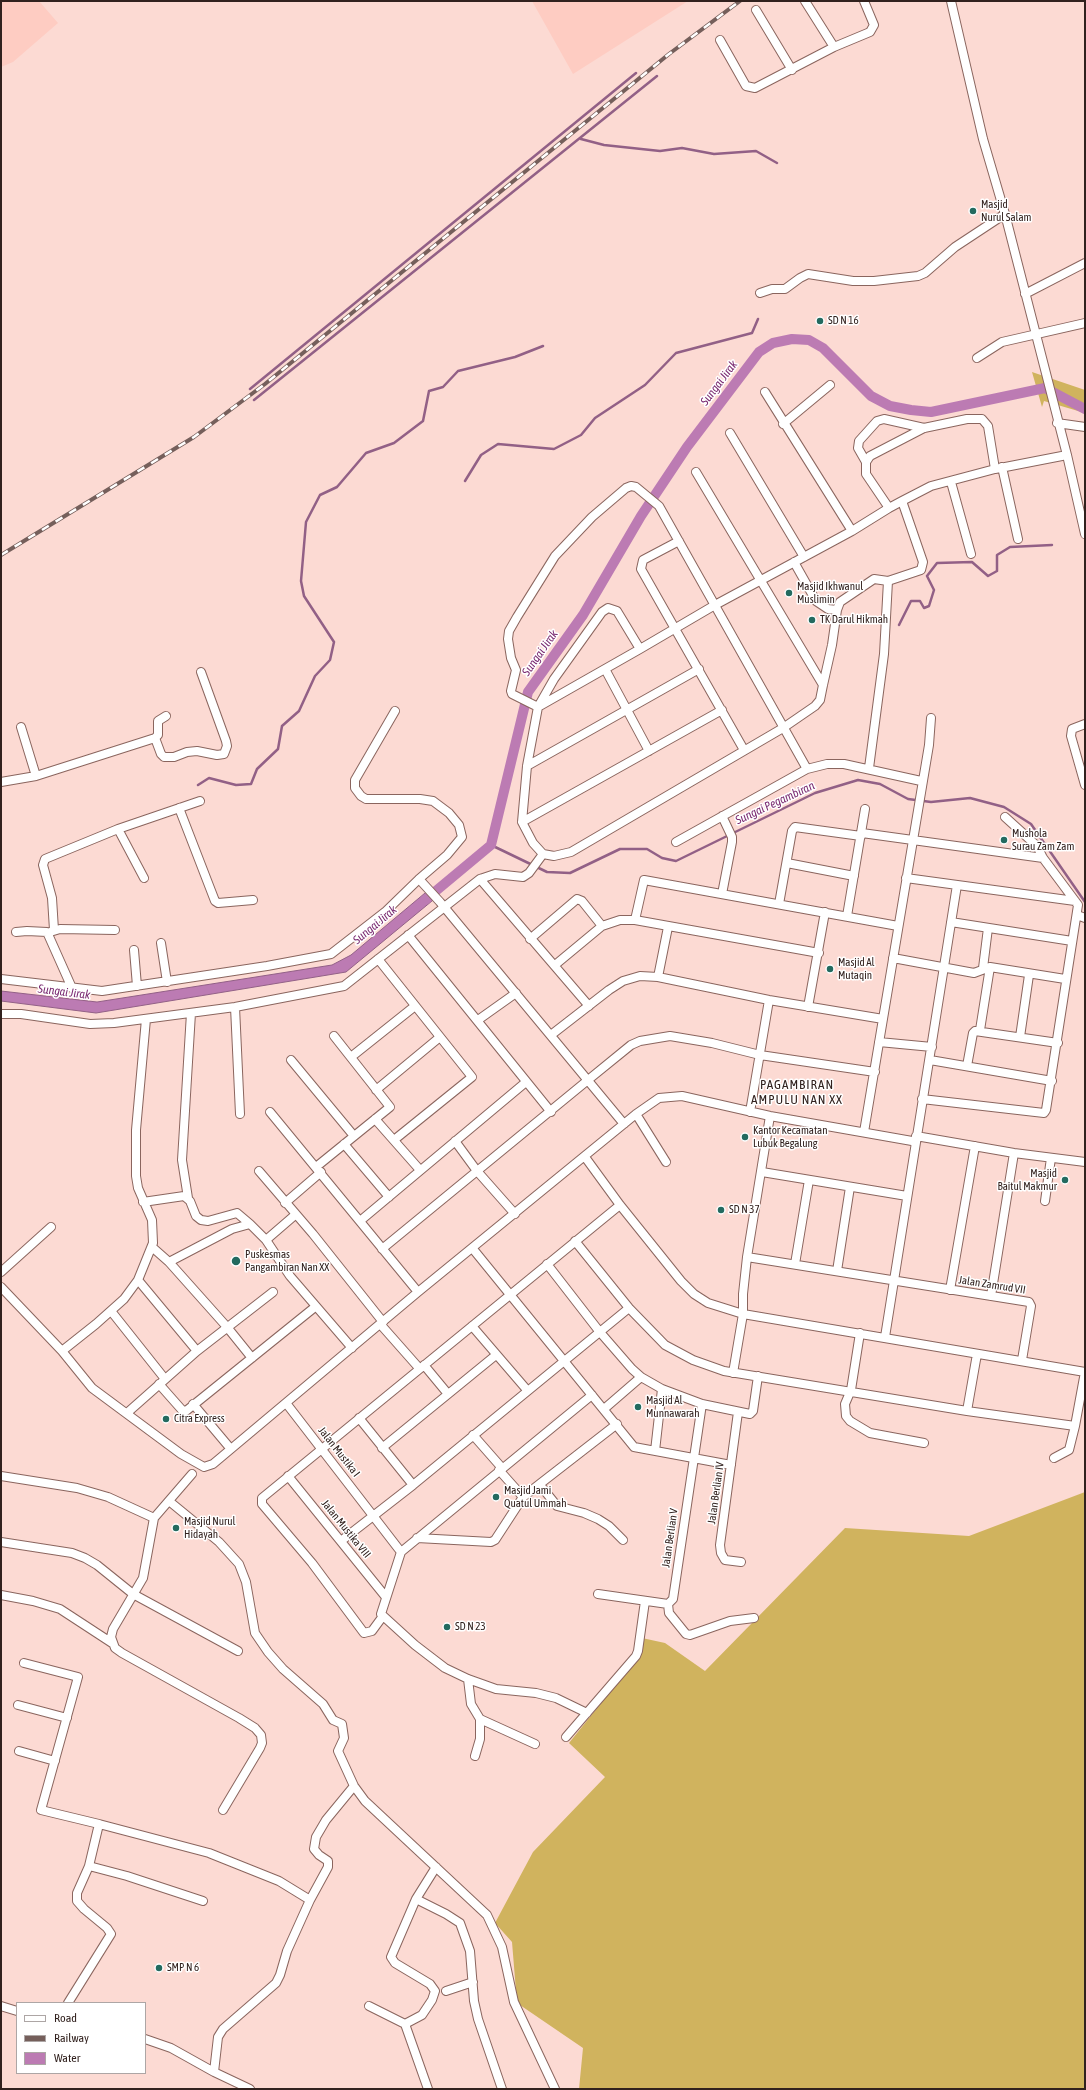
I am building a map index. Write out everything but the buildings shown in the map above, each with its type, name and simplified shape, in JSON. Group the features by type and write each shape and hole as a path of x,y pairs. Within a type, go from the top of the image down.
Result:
{"street":[{"path":"805,1 834,47"},
{"path":"720,40 746,86 755,88 834,47 870,32 873,29 872,20 864,1"},
{"path":"951,1 983,139 1005,214 1057,423 1067,455 1085,534"},
{"path":"756,10 792,70"},
{"path":"760,293 772,289 785,289 808,274 853,281 874,281 918,276 926,273 955,247 1005,214"},
{"path":"1025,294 1085,263"},
{"path":"977,358 1002,342 1085,323"},
{"path":"783,424 830,385"},
{"path":"765,392 783,424 852,532"},
{"path":"889,508 866,474 866,462 858,448 859,441 877,421 884,419 924,428"},
{"path":"866,462 870,456 924,428 967,419 982,419 988,426 1018,539"},
{"path":"1057,423 1085,427"},
{"path":"730,433 804,557"},
{"path":"535,705 640,650 674,628 760,580 852,532 889,508 930,486 951,482 999,468 1067,455"},
{"path":"696,472 823,685"},
{"path":"951,482 971,554"},
{"path":"535,705 512,694 511,688 516,670 508,644 509,632 555,556 592,516 626,488 636,487 659,506 807,769"},
{"path":"542,856 554,856 571,852 783,728 815,706 820,700 832,645 837,610 840,602 874,579 888,581 900,576 916,573 921,570 923,566 902,501"},
{"path":"679,541 643,560 641,568 744,750"},
{"path":"794,562 816,601 828,610 837,610"},
{"path":"869,768 884,654 888,581"},
{"path":"542,856 529,838 522,822 527,766 535,705 605,609 612,608 617,611 640,650"},
{"path":"605,669 649,751"},
{"path":"527,766 699,669"},
{"path":"154,738 160,754 164,757 174,757 187,752 197,751 217,755 224,754 227,746 226,741 201,672"},
{"path":"522,822 722,710"},
{"path":"1,979 102,991 167,982 331,954 385,912 418,879 448,856 462,837 459,825 449,813 433,801 420,799 366,799 361,796 354,785 355,780 395,711"},
{"path":"1,782 36,776 154,738 158,735 158,721 166,716"},
{"path":"864,1132 913,840 931,718"},
{"path":"1085,724 1072,729 1071,736 1085,785"},
{"path":"21,727 36,776"},
{"path":"676,842 807,769 827,764 844,764 869,768 921,783"},
{"path":"72,988 51,932 52,898 43,865 45,859 118,829 200,801"},
{"path":"179,808 215,900 218,903 253,900"},
{"path":"847,916 865,809"},
{"path":"722,816 732,837 722,894"},
{"path":"922,1099 1044,1113 1046,1110 1058,1043 1065,979 1072,941 1081,917 1078,905 1043,858 1037,846 1006,817"},
{"path":"780,904 792,831 795,827 913,840 1043,858"},
{"path":"118,829 144,878"},
{"path":"1,1014 21,1014 90,1024 146,1019 235,1007 344,986 408,935 442,905 480,879 495,874 523,878 542,856"},
{"path":"787,863 854,876"},
{"path":"906,878 1075,901"},
{"path":"418,879 442,905 516,993 624,1124"},
{"path":"480,879 589,1006"},
{"path":"635,920 644,880 898,926"},
{"path":"885,1337 906,1196 930,1060 957,885"},
{"path":"530,939 577,899 582,901 602,926"},
{"path":"808,1007 819,953 825,912"},
{"path":"555,965 602,926 620,920 635,920 819,953"},
{"path":"951,922 1072,941"},
{"path":"658,977 668,927"},
{"path":"980,1030 988,928"},
{"path":"16,932 115,930"},
{"path":"408,935 551,1112"},
{"path":"161,943 167,982"},
{"path":"134,950 137,986"},
{"path":"893,958 974,972 979,972 986,968 1065,979"},
{"path":"378,959 472,1077 394,1140"},
{"path":"1020,1037 1030,974"},
{"path":"551,1036 623,981 640,976 658,977 769,1000 883,1019"},
{"path":"478,1020 516,993"},
{"path":"750,1112 769,1000"},
{"path":"351,1057 415,1006"},
{"path":"235,1007 240,1114"},
{"path":"190,1012 182,1160 188,1198 196,1216 201,1220 208,1221 237,1213 266,1240 290,1276 315,1307 352,1348"},
{"path":"62,1351 124,1299 138,1280 152,1247 153,1228 138,1188 136,1176 136,1130 146,1019"},
{"path":"967,1066 973,1033 980,1030 1058,1043"},
{"path":"285,1203 344,1144 390,1107 334,1036"},
{"path":"382,1250 631,1045 653,1037 670,1036 712,1043 760,1055 875,1072"},
{"path":"376,1090 440,1037"},
{"path":"879,1042 932,1047"},
{"path":"291,1060 354,1136"},
{"path":"930,1060 1052,1081"},
{"path":"360,1221 526,1082"},
{"path":"112,1643 113,1629 134,1594 145,1570 149,1535 154,1518 195,1470 213,1464 230,1448 382,1324 418,1292 473,1249 636,1114 658,1098 682,1096 770,1116 912,1141 916,1139 975,1146 1014,1153 1085,1162"},
{"path":"270,1112 418,1292"},
{"path":"636,1114 648,1130 666,1162"},
{"path":"733,1372 743,1314 742,1294 770,1116"},
{"path":"375,1119 420,1170"},
{"path":"455,1141 477,1171 515,1214"},
{"path":"344,1144 389,1197"},
{"path":"950,1290 975,1146"},
{"path":"990,1296 1014,1153"},
{"path":"585,1157 620,1205 694,1294 708,1303 743,1314 885,1337 977,1354 1022,1360 1085,1372 1069,1450 1054,1458"},
{"path":"1045,1201 1051,1158"},
{"path":"259,1171 295,1215 313,1234 382,1324 448,1394"},
{"path":"762,1172 906,1196"},
{"path":"795,1264 809,1180"},
{"path":"837,1271 850,1187"},
{"path":"143,1202 179,1196 188,1198"},
{"path":"382,1616 372,1631 364,1633 312,1563 262,1504 264,1496 421,1366 620,1205"},
{"path":"266,1240 295,1215"},
{"path":"169,1262 232,1229 250,1224"},
{"path":"1,1272 51,1227"},
{"path":"575,1241 628,1308 654,1335 679,1354 712,1368 851,1390 967,1411 1075,1426"},
{"path":"152,1247 169,1262 227,1327 252,1358"},
{"path":"473,1249 634,1446 731,1465"},
{"name":"Jalan Zamrud VII","path":"748,1257 1029,1302 1030,1304 1022,1360"},
{"path":"547,1264 599,1331 641,1377 662,1389 702,1404 750,1414 753,1411 758,1376"},
{"path":"138,1280 197,1351"},
{"path":"1,1287 62,1351 92,1388 127,1413 195,1470"},
{"path":"127,1413 197,1351 273,1292"},
{"path":"111,1311 184,1411 315,1307"},
{"path":"341,1540 413,1485 628,1308"},
{"path":"472,1326 527,1390"},
{"path":"860,1333 851,1390 845,1404 845,1410 850,1421 870,1433 924,1443"},
{"path":"967,1411 977,1354"},
{"path":"382,1448 496,1355"},
{"path":"604,1409 641,1377"},
{"path":"655,1451 662,1389"},
{"path":"587,1713 556,1698 536,1693 496,1689 468,1679 445,1668 382,1616 381,1610 401,1552 592,1395"},
{"name":"Jalan Mustika I","path":"286,1403 374,1515 401,1552"},
{"path":"193,1404 230,1448"},
{"name":"Jalan Berlian V","path":"668,1604 673,1599 692,1458 702,1404"},
{"name":"Jalan Berlian IV","path":"738,1412 720,1545 721,1553 725,1560 741,1562"},
{"path":"359,1418 413,1485"},
{"path":"417,1538 491,1542 495,1540 523,1497 617,1424"},
{"path":"473,1435 523,1497"},
{"path":"1,1476 77,1488 108,1497 154,1518"},
{"name":"Jalan Mustika VIII","path":"288,1476 385,1596"},
{"path":"540,1485 557,1506 584,1513 598,1519 609,1526 623,1540"},
{"path":"169,1501 219,1542 239,1564 246,1582 255,1634 283,1669 323,1704 334,1720 342,1724 344,1738 338,1751 354,1786 365,1801 408,1843 421,1851 487,1915 494,1927 502,1947 514,2002 556,2089"},
{"path":"1,1542 72,1553 97,1564 134,1594 238,1651"},
{"path":"598,1594 668,1604 670,1613 686,1634 690,1635 730,1621 754,1618"},
{"path":"1,1596 33,1601 60,1609 112,1643 122,1653 255,1728 261,1735 262,1743 223,1810"},
{"path":"566,1737 636,1656 645,1601"},
{"path":"24,1663 78,1677 41,1810 100,1824 209,1854 279,1880 310,1900"},
{"path":"468,1679 471,1704 480,1719 480,1739 475,1756"},
{"path":"18,1705 67,1718"},
{"path":"480,1719 535,1744"},
{"path":"19,1751 55,1760"},
{"path":"214,2072 218,2037 223,2029 276,1982 280,1975 287,1951 310,1900 328,1867 328,1861 319,1855 314,1849 316,1837 326,1820 354,1786"},
{"path":"69,2002 111,1934 107,1928 76,1901 77,1893 89,1866 100,1824"},
{"path":"89,1866 128,1876 203,1901"},
{"path":"405,2024 422,2015 432,2000 435,1991 430,1984 395,1963 391,1957 416,1899 436,1867"},
{"path":"416,1899 460,1923 470,1951 478,2019 502,2089"},
{"path":"446,1991 473,1982"},
{"path":"1,2006 16,2011"},
{"path":"369,2006 405,2024 428,2089"},
{"path":"146,2039 171,2048 214,2072 250,2089"}],"shaded area":[{"path":"1,1 39,1 58,23 13,62 1,67"},
{"path":"532,1 688,1 573,74"},
{"path":"1032,372 1085,390 1085,413 1044,401 1042,407"},
{"path":"1085,1492 1085,2089 579,2089 583,2048 517,2003 512,1942 495,1923 533,1852 605,1777 569,1743 639,1656 642,1638 665,1643 705,1671 845,1528 969,1536"}],"water":[{"path":"431,888 438,896 346,972 96,1013 1,1001 1,991 97,1002 332,965 351,955"}],"waterway":[{"path":"250,389 636,73"},
{"path":"254,400 657,76"},
{"path":"581,139 604,145 660,151 682,148 714,154 756,151 777,163"},
{"path":"465,481 481,455 498,444 554,449 581,435 595,418 645,385 676,353 752,333 758,319"},
{"name":"Sungai Jirak","path":"425,900 491,845 528,692 583,615 641,516 687,447 759,352 773,343 792,339 809,340 823,348 871,396 890,406 911,410 931,412 1045,388 1085,409"},
{"path":"198,785 209,778 236,785 251,784 257,769 278,749 282,726 299,711 315,676 330,660 334,642 304,596 301,581 306,522 320,495 337,487 366,453 394,443 423,421 429,391 443,387 458,371 515,357 543,346"},
{"path":"899,625 911,601 920,601 924,608 929,606 934,590 927,576 937,563 972,562 988,576 997,571 997,555 1010,547 1052,545"},
{"name":"Sungai Pegambiran","path":"491,845 547,872 570,873 620,849 647,849 662,858 676,861 815,793 858,780 880,784 908,799 931,802 970,798 1004,807 1031,824 1085,902"}],"railway":[{"path":"1,555 194,437 265,384 669,54 740,1"}],"place":[{"name":"Masjid Nurul Salam","path":"973,211"},
{"name":"SD N 16","path":"820,321"},
{"name":"Masjid Ikhwanul Muslimin","path":"789,593"},
{"name":"TK Darul Hikmah","path":"812,620"},
{"name":"Mushola Surau Zam Zam","path":"1004,840"},
{"name":"Masjid Al Mutaqin","path":"830,969"},
{"name":"Kantor Kecamatan Lubuk Begalung","path":"745,1137"},
{"name":"Masjid Baitul Makmur","path":"1065,1180"},
{"name":"SD N 37","path":"721,1210"},
{"name":"Puskesmas Pangambiran Nan XX","path":"236,1261"},
{"name":"Masjid Al Munnawarah","path":"638,1407"},
{"name":"Citra Express","path":"166,1419"},
{"name":"Masjid Jami Quatul Ummah","path":"496,1497"},
{"name":"Masjid Nurul Hidayah","path":"176,1528"},
{"name":"SD N 23","path":"447,1627"},
{"name":"SMP N 6","path":"159,1968"}],"district":[{"name":"PAGAMBIRAN AMPULU NAN XX","path":"797,1092"}]}
